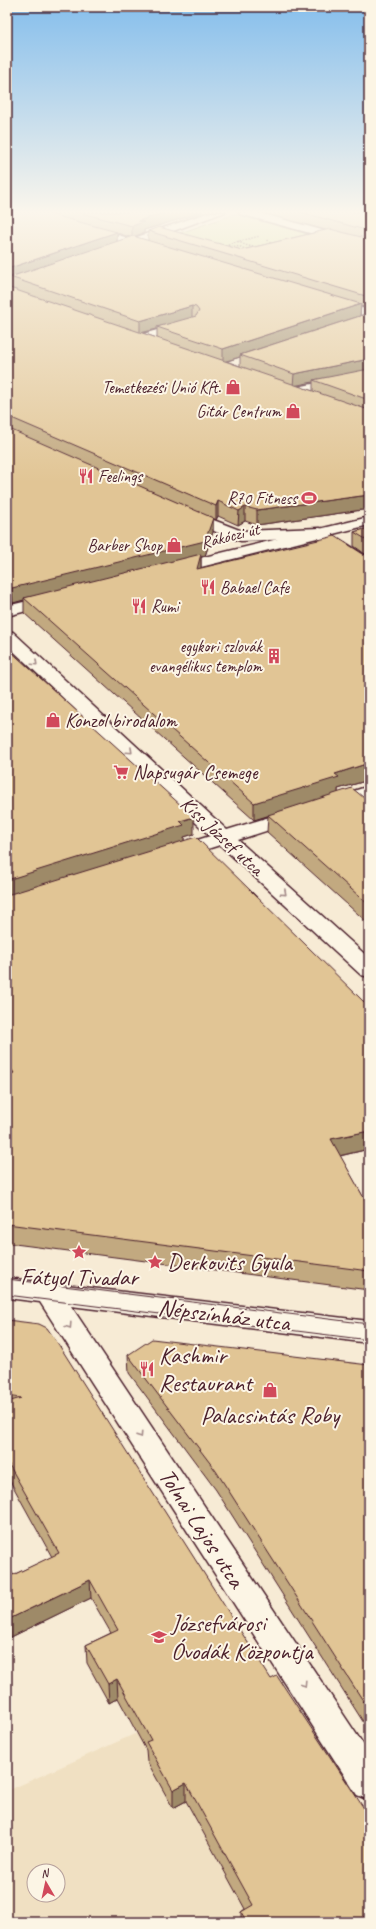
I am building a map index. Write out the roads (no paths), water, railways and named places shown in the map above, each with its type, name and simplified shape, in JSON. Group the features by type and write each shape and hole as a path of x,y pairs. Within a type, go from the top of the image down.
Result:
{"street":[{"path":"331,302 369,314"},
{"path":"354,324 369,319"},
{"path":"140,339 192,324"},
{"path":"125,334 163,347"},
{"path":"293,392 369,376"},
{"path":"279,387 314,400"},
{"path":"172,507 228,532 241,536 320,533 369,566"},
{"name":"Rákóczi út","path":"160,573 369,520"},
{"path":"7,611 68,596"},
{"name":"Kiss József utca","path":"7,636 224,838 369,970"},
{"path":"158,859 369,792"},
{"name":"Népszínház utca","path":"7,1288 369,1332"},
{"name":"Tolnai Lajos utca","path":"48,1293 369,1783"}],"tram line":[{"path":"7,1279 369,1324"},
{"path":"7,1295 369,1340"}],"place":[{"name":"Temetkezési Unió Kft.","path":"233,387"},
{"name":"Gitár Centrum","path":"293,411"},
{"name":"Feelings","path":"86,476"},
{"name":"R70 Fitness","path":"309,498"},
{"name":"Barber Shop","path":"174,545"},
{"name":"Babael Cafe","path":"208,587"},
{"name":"Rumi","path":"139,606"},
{"name":"egykori szlovák evangélikus templom","path":"274,656"},
{"name":"Konzol birodalom","path":"53,720"},
{"name":"Napsugár Csemege","path":"121,772"},
{"name":"Fátyol Tivadar","path":"79,1252"},
{"name":"Derkovits Gyula","path":"155,1262"},
{"name":"Kashmir Restaurant","path":"147,1369"},
{"name":"Palacsintás Roby","path":"270,1390"},
{"name":"Józsefvárosi Óvodák Központja","path":"159,1637"}]}
